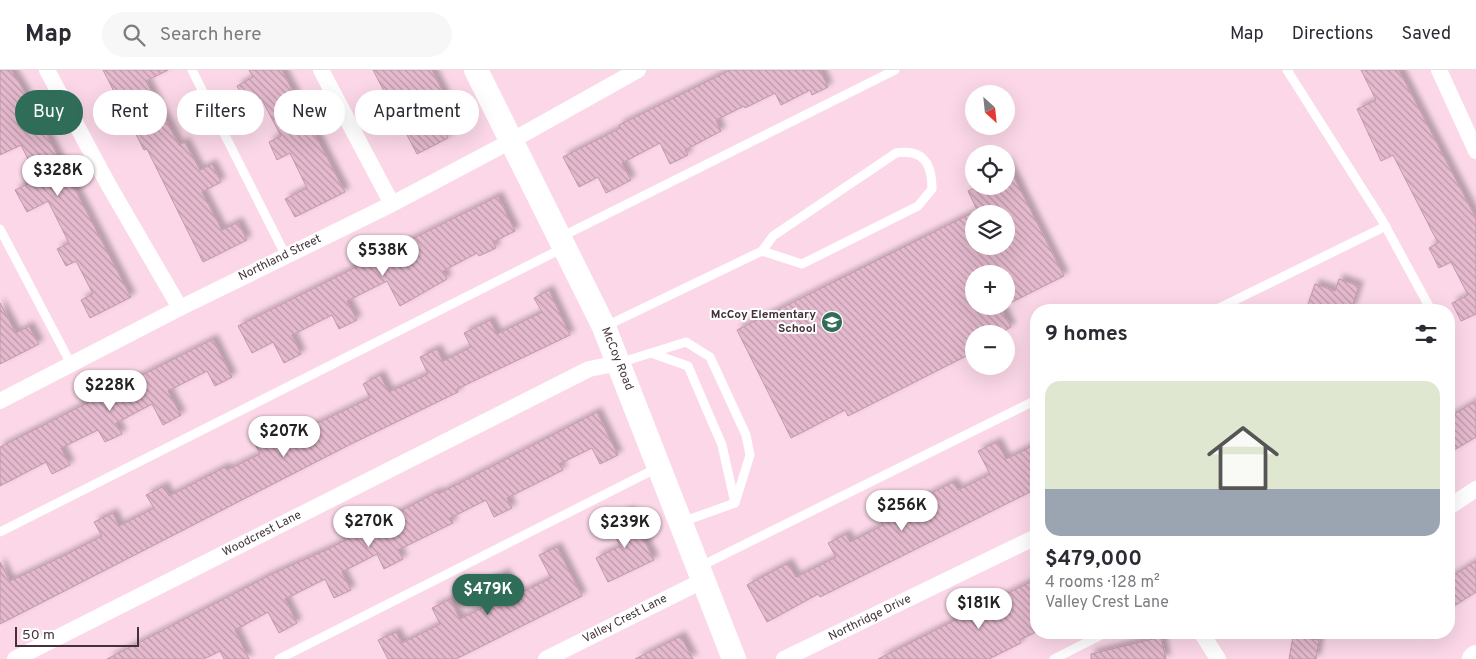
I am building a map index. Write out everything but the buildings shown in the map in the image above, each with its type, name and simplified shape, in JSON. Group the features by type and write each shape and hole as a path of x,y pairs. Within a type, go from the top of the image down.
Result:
{"street":[{"path":"47,70 108,184 180,308"},
{"path":"321,70 392,204"},
{"name":"McCoy Road","path":"476,70 604,327 702,573 734,659"},
{"name":"Northland Street","path":"0,401 180,308 392,204 511,141 638,70"},
{"path":"1438,70 1476,151"},
{"name":"Woodcrest Lane","path":"15,659 589,369 618,363"},
{"path":"1455,503 1476,489"},
{"name":"Northridge Drive","path":"784,659 1030,540"},
{"name":"Valley Crest Lane","path":"546,659 702,573"},
{"path":"1205,639 1218,659"}],"lane":[{"path":"192,70 286,256"},
{"path":"0,532 895,70"},
{"path":"1287,70 1386,226 1428,304"},
{"path":"604,327 762,251 773,236 896,153 910,151 925,159 932,172 932,189 918,206 802,264 762,251"},
{"path":"1227,304 1386,226"},
{"path":"0,229 71,364"},
{"path":"618,363 686,342 710,357 746,435 750,455 735,503"},
{"path":"651,353 688,366 722,445 735,503"},
{"path":"702,573 1030,403"},
{"path":"279,659 660,467"},
{"path":"682,522 735,503"},
{"path":"1054,659 1093,639"}],"place":[{"name":"McCoy Elementary School","path":"832,322"}]}
